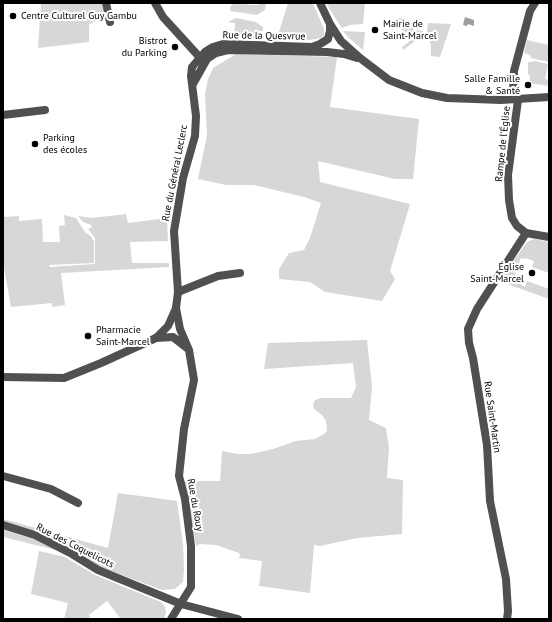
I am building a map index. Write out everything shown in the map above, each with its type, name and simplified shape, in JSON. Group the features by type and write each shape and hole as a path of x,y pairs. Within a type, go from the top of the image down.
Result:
{"street":[{"path":"106,3 110,22"},
{"path":"155,3 163,17 202,60"},
{"path":"320,3 330,24 341,41 360,58 389,80 422,93 447,98 518,100 549,97"},
{"path":"518,100 513,91 514,71 530,11 535,3"},
{"name":"Rue de la Quesvrue","path":"193,84 205,52 213,47 223,44 312,47 320,44 328,38 330,24"},
{"path":"327,52 334,49 341,41"},
{"name":"Rue de la Quesvrue","path":"202,60 207,59 216,53 228,50 327,52 360,58"},
{"name":"Rue du Général Leclerc","path":"3,377 64,378 156,338 168,326 176,308 178,292 174,231 183,178 195,136 196,116 193,84"},
{"name":"Rampe de l'Église","path":"518,100 508,175 509,200 512,218 517,226 526,233"},
{"path":"3,115 45,110"},
{"path":"526,233 549,237"},
{"name":"Rue Saint-Martin","path":"507,619 506,579 490,501 487,445 469,343 468,329 477,309 526,233"},
{"path":"178,292 218,276 240,273"},
{"name":"Rue du Rouy","path":"172,619 191,587 191,546 185,499 179,476 184,429 194,380 189,350 180,329 176,308"},
{"path":"156,338 173,337 189,350"},
{"path":"3,476 51,489 78,503"},
{"name":"Rue des Coquelicots","path":"3,525 35,535 72,554 98,570 181,604"},
{"path":"181,604 238,619"}],"shaded area":[{"path":"41,3 102,3 103,16 89,25 89,42 38,48"},
{"path":"259,3 266,3 265,10 257,15 230,11 231,5 234,4 259,5"},
{"path":"288,3 313,3 324,29 324,35 321,38 310,40 279,39 278,35"},
{"path":"326,3 365,3 363,24 350,25 342,28"},
{"path":"465,17 474,20 474,26 468,24 467,26 463,25"},
{"path":"236,18 256,22 263,27 263,31 258,31 257,37 255,38 236,37 234,36 235,23 228,22"},
{"path":"397,18 404,18 404,22 414,22 414,30 423,31 420,37 403,50 402,47 409,42 410,35 401,29 402,25"},
{"path":"428,23 451,24 440,57 431,56 431,46 427,31"},
{"path":"343,31 365,32 363,50 349,38"},
{"path":"527,40 549,45 549,62 531,58 530,55 524,53"},
{"path":"236,54 337,57 330,107 419,119 413,179 395,179 318,161 320,182 410,204 390,271 395,279 382,301 325,292 310,282 279,279 279,269 289,253 304,250 310,238 321,203 304,197 254,185 226,185 198,179 207,135 205,94 208,79 213,68"},
{"path":"534,61 548,64 545,79 549,80 549,86 529,83 530,76 528,74 528,62"},
{"path":"126,214 128,223 167,218 168,241 130,242 132,263 169,263 169,267 61,273 65,305 52,307 52,303 11,307 3,262 3,217 19,216 19,221 42,219 43,242 60,242 59,226 65,225 64,215 76,218 85,232 92,237 92,240 94,240 94,263 49,265 50,267 95,264 95,238 88,229 92,227 91,225 83,222 78,216 92,218"},
{"path":"534,239 549,242 549,273 532,267 534,261 521,258 518,265 514,263 511,272 516,273 513,280 525,287 527,281 549,289 549,299 499,281 527,242"},
{"path":"367,340 372,387 369,420 386,428 389,448 387,478 403,480 402,534 357,538 320,546 314,545 310,593 259,586 262,561 239,558 239,553 216,545 200,544 196,546 183,481 220,481 222,451 237,454 251,454 273,449 296,441 315,439 327,431 326,421 322,415 314,409 313,405 315,400 321,398 351,398 356,387 353,363 264,369 268,343"},
{"path":"118,493 177,501 183,544 184,569 183,582 175,589 162,590 98,566 36,531 3,521 3,519 108,548"},
{"path":"3,528 34,538 60,551 3,537"},
{"path":"39,551 65,557 95,575 161,602 165,607 166,613 164,619 121,619 107,601 89,615 91,619 64,619 68,603 31,594"}],"place":[{"name":"Centre Culturel Guy Gambu","path":"13,16"},
{"name":"Mairie de Saint-Marcel","path":"375,30"},
{"name":"Bistrot du Parking","path":"175,47"},
{"name":"Salle Famille & Santé","path":"528,85"},
{"name":"Parking des écoles","path":"35,144"},
{"name":"Église Saint-Marcel","path":"532,273"},
{"name":"Pharmacie Saint-Marcel","path":"88,336"}]}
